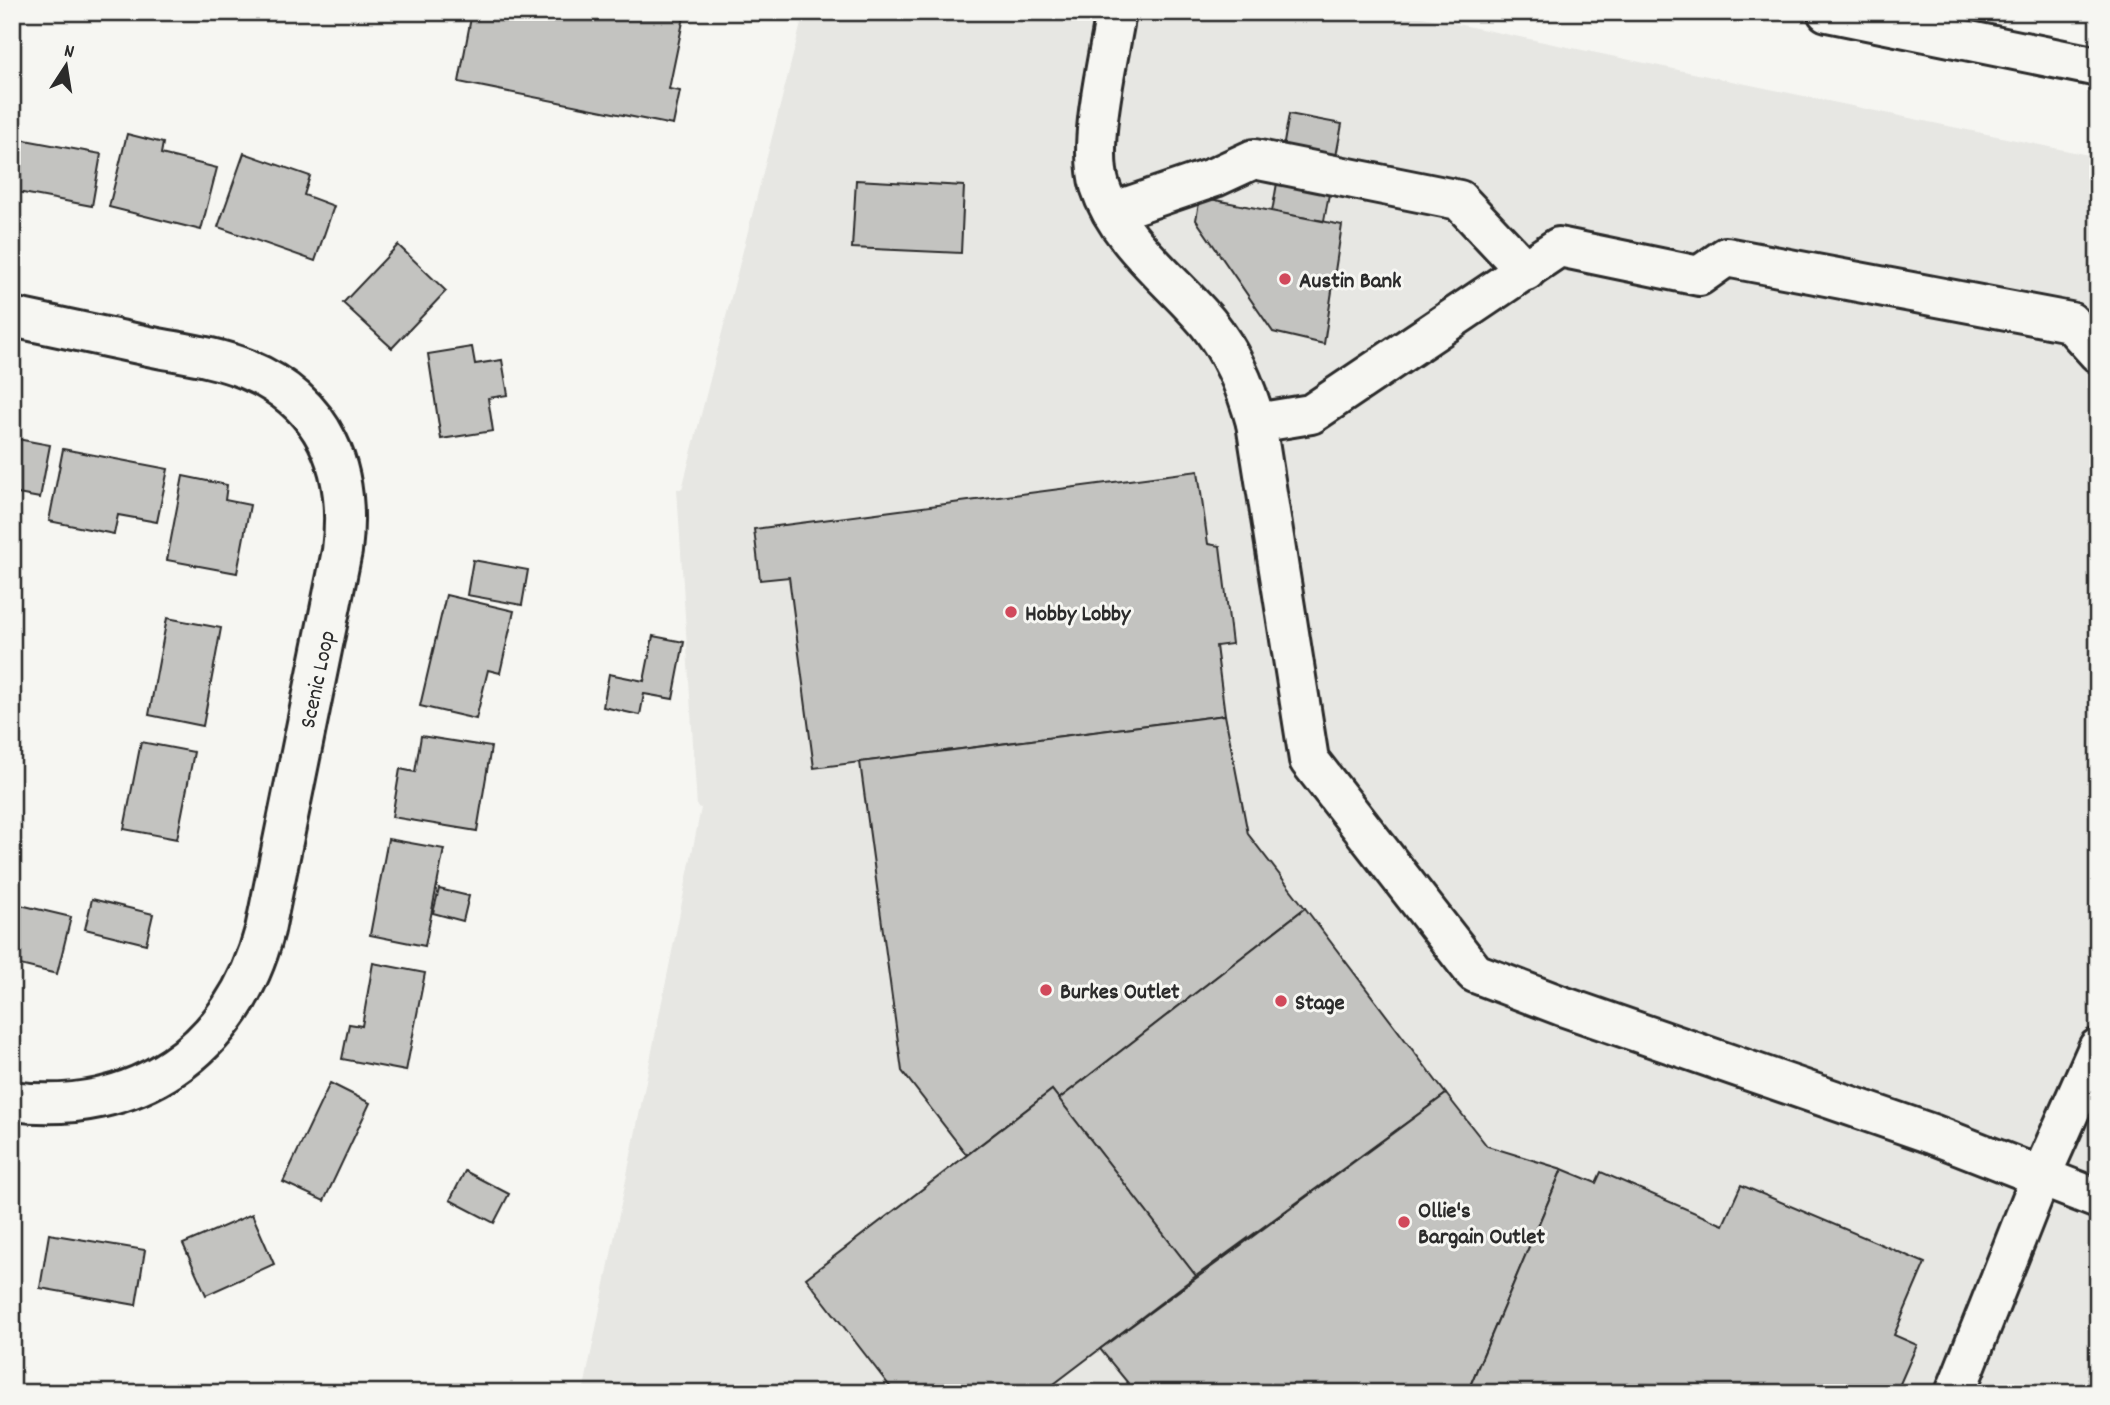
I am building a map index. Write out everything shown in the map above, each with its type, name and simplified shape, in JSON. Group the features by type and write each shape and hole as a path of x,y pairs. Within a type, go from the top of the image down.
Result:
{"street":[{"path":"1116,12 1096,156 1100,185 1112,212 1226,349 1248,393 1256,423 1309,760 1475,973 1562,1006 1932,1134 2098,1199"},
{"path":"1827,12 2098,67"},
{"path":"1112,212 1215,177 1254,159 1459,200 1526,271"},
{"path":"1256,423 1311,414 1559,247 1699,276 1726,257 2070,322 2098,353"},
{"name":"Scenic Loop","path":"12,317 219,361 272,383 309,414 322,432 334,454 346,497 342,551 265,930 250,979 238,1001 202,1045 160,1074 127,1090 92,1099 53,1103 12,1101"},
{"path":"1955,1393 2041,1176 2098,1048"}],"shaded area":[{"path":"804,12 1399,12 2098,157 2098,1393 583,1393 701,808 697,807 677,489 682,489"}],"building":[{"path":"472,12 685,12 669,89 680,91 673,125 459,82"},
{"path":"1289,114 1342,124 1324,221 1272,212"},
{"path":"127,134 163,143 161,154 217,168 201,230 109,207"},
{"path":"14,138 101,154 92,206 12,191"},
{"path":"244,153 310,176 304,195 334,206 315,261 218,227"},
{"path":"856,180 964,186 961,253 852,248"},
{"name":"Austin Bank","path":"1200,197 1342,225 1324,344 1273,332 1196,220"},
{"path":"398,245 446,291 392,348 343,303"},
{"path":"472,347 475,364 502,360 508,395 488,398 493,431 441,439 428,354"},
{"path":"12,438 50,445 40,498 12,493"},
{"path":"63,449 168,469 157,522 118,515 114,534 49,521"},
{"name":"Hobby Lobby","path":"1198,471 1208,544 1220,546 1232,644 1216,646 1225,715 814,768 789,577 760,580 754,529"},
{"path":"183,476 227,485 225,500 250,505 237,573 167,560"},
{"path":"473,560 528,570 522,605 467,595"},
{"path":"446,595 514,611 500,673 488,670 476,719 420,706"},
{"path":"167,618 221,628 203,726 149,715"},
{"path":"653,636 684,642 673,699 644,694 640,715 603,707 609,674 644,681"},
{"name":"Burkes Outlet","path":"1225,715 1248,834 1305,908 1059,1099 1052,1090 967,1155 902,1071 860,762"},
{"path":"421,736 491,747 477,831 392,817 400,769 415,772"},
{"path":"141,742 194,752 177,839 124,829"},
{"path":"388,839 444,849 425,946 370,935"},
{"path":"439,889 469,896 463,921 433,913"},
{"path":"92,899 153,914 146,944 85,929"},
{"path":"12,903 71,917 57,974 12,963"},
{"name":"Stage","path":"1305,908 1446,1094 1196,1276 1059,1099"},
{"path":"373,963 425,973 406,1071 342,1059 349,1024 362,1026"},
{"path":"330,1083 370,1103 324,1201 283,1182"},
{"path":"1052,1090 1196,1276 1042,1393 895,1393 806,1278"},
{"name":"Ollie's Bargain Outlet","path":"1446,1094 1487,1146 1562,1169 1467,1393 1136,1393 1100,1349"},
{"path":"1562,1169 1596,1183 1601,1172 1723,1225 1741,1185 1925,1263 1894,1335 1917,1345 1896,1393 1467,1393"},
{"path":"465,1171 509,1194 494,1223 450,1200"},
{"path":"252,1214 274,1264 206,1295 183,1244"},
{"path":"49,1234 145,1250 136,1305 40,1288"}],"place":[{"name":"Austin Bank","path":"1285,279"},
{"name":"Hobby Lobby","path":"1011,612"},
{"name":"Burkes Outlet","path":"1046,990"},
{"name":"Stage","path":"1281,1001"},
{"name":"Ollie's Bargain Outlet","path":"1404,1222"}]}
